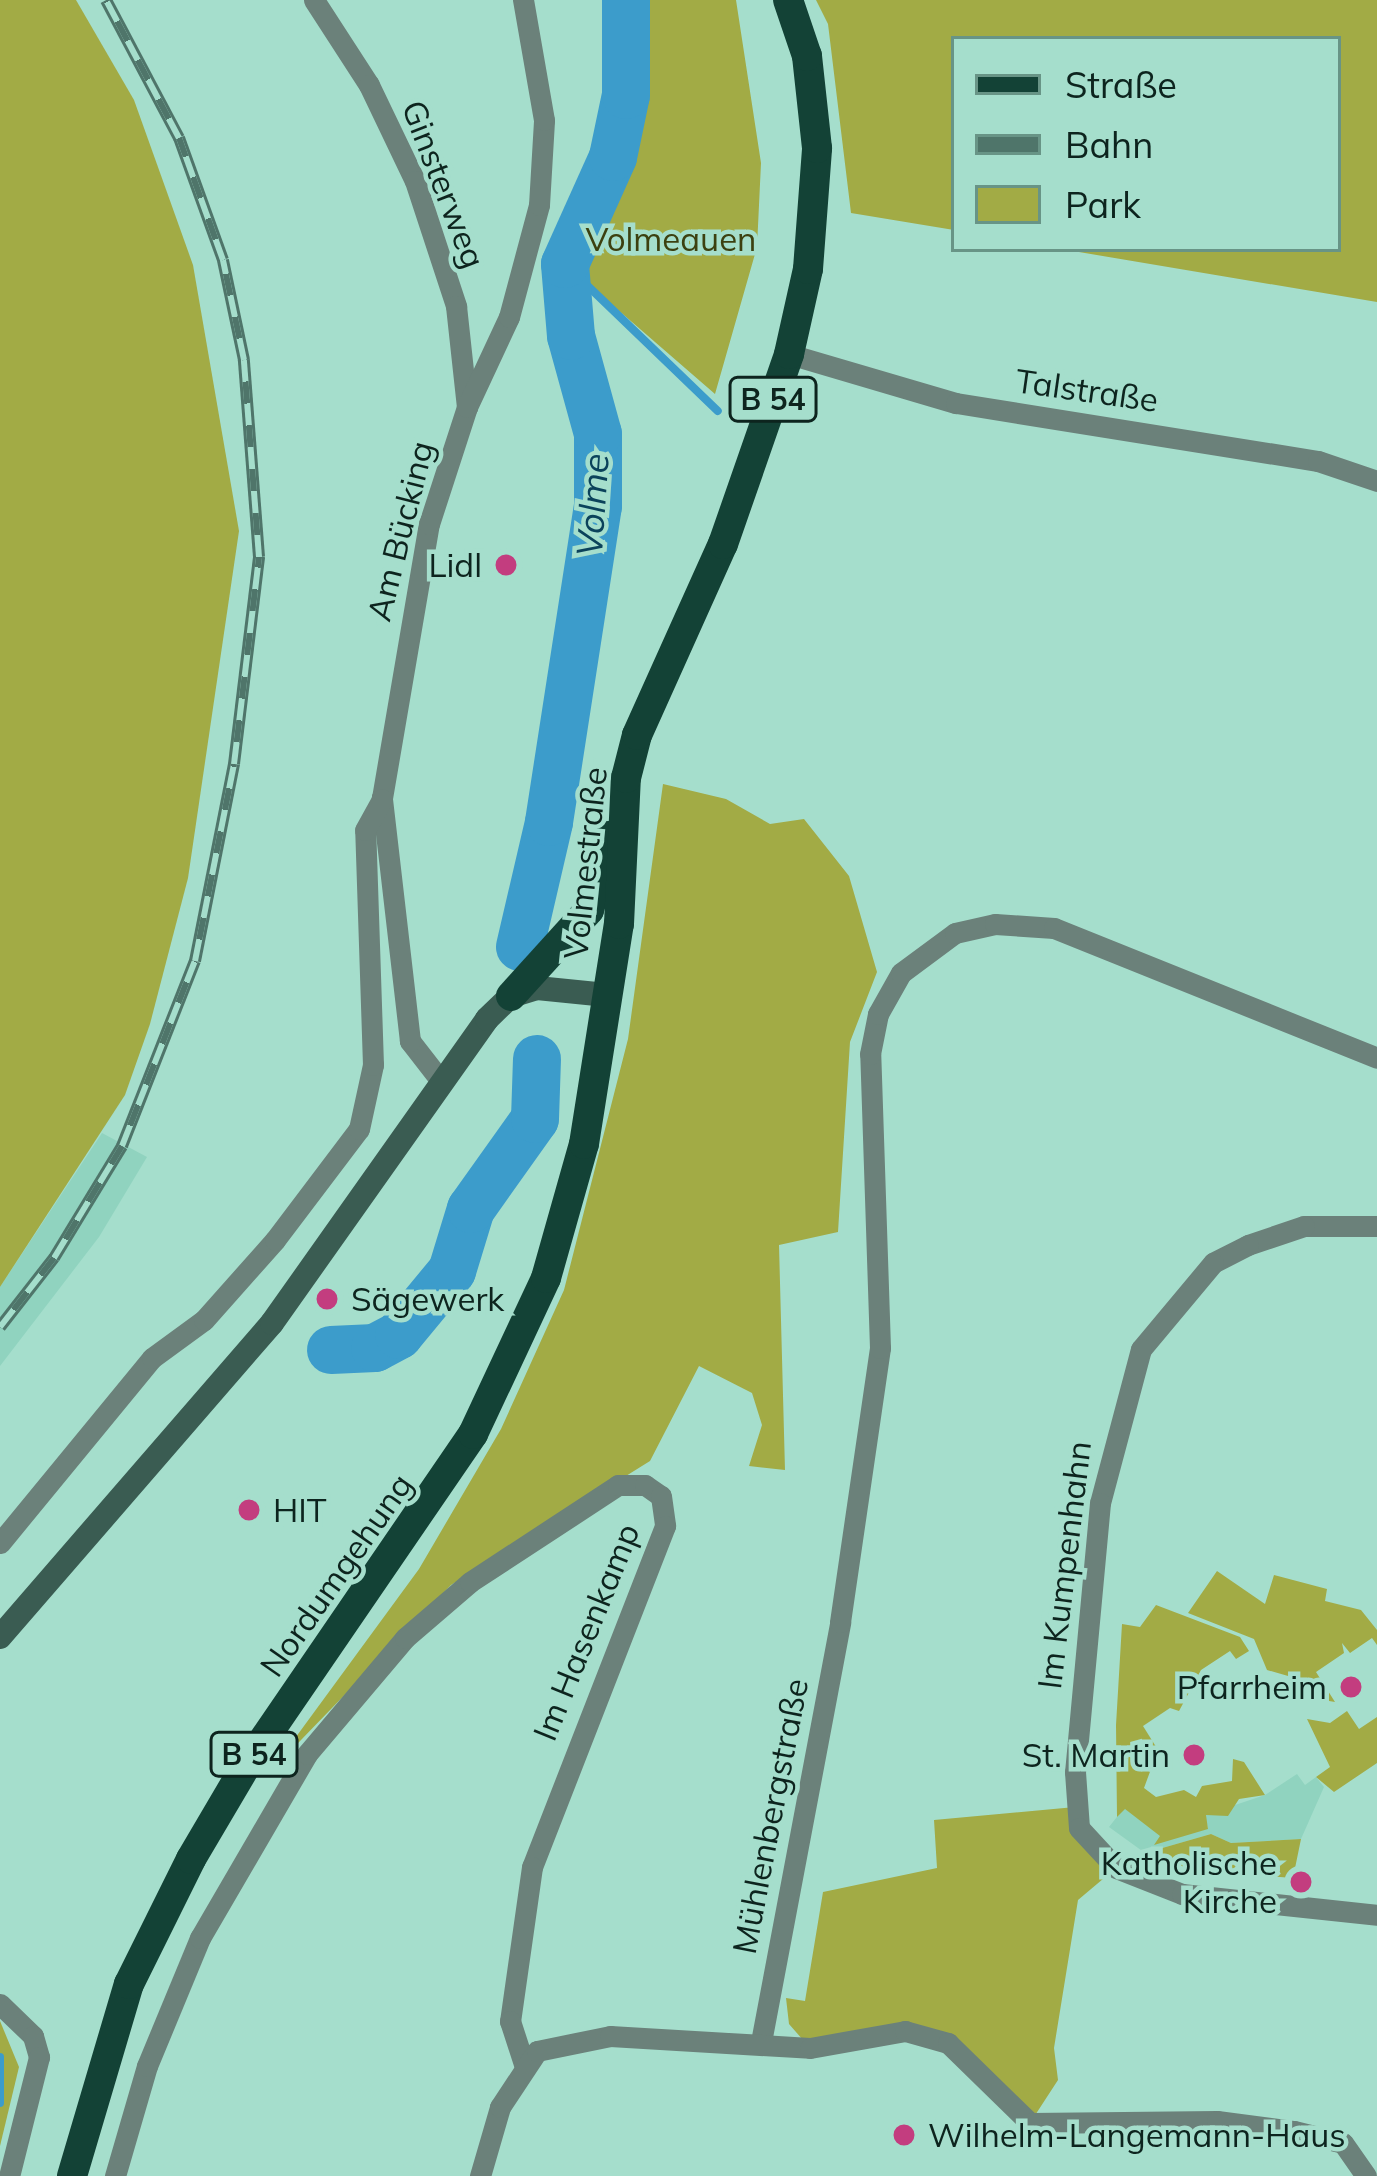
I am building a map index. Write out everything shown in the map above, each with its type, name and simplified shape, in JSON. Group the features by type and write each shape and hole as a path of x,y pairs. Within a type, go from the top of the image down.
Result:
{"main road":[{"name":"Volmestraße","path":"511,997 561,987 607,994 626,778 637,736 723,544 789,354 814,220 817,148 807,56 788,0"},
{"path":"0,1637 272,1323 441,1081 589,910 626,778"},
{"name":"Nordumgehung","path":"72,2176 108,2041 183,1874 247,1764 437,1492 509,1369 546,1278 584,1144 607,994"}],"street":[{"name":"Ginsterweg","path":"314,0 369,85 415,181 456,306 467,407"},
{"name":"Am Bücking","path":"441,1081 410,1041 382,798 429,524 467,407 509,317 539,206 544,120 523,0"},
{"name":"Talstraße","path":"789,354 956,403 1318,461 1377,481"},
{"path":"0,1544 152,1358 205,1320 275,1240 359,1129 374,1065 365,830 382,798"},
{"name":"Mühlenbergstraße","path":"761,2042 840,1622 880,1348 870,1054 878,1013 920,958 956,934 994,923 1054,928 1377,1058"},
{"name":"Im Kumpenhahn","path":"1377,1226 1304,1226 1248,1245 1214,1263 1141,1349 1100,1503 1075,1772 1079,1828 1116,1868 1182,1894 1377,1915"},
{"name":"Im Hasenkamp","path":"115,2176 140,2086 200,1938 308,1754 405,1638 470,1582 618,1485 645,1485 662,1496 665,1526 532,1867 510,2020 524,2064"},
{"path":"0,2004 33,2036 39,2057 9,2176"},
{"path":"480,2176 500,2107 524,2064 537,2051 610,2036 810,2048 890,2033 930,2036 978,2066 1030,2123 1216,2121 1294,2132 1343,2143 1366,2176"}],"shaded area":[{"path":"102,1133 147,1157 99,1237 0,1366 0,1287"},
{"path":"1297,1774 1305,1785 1316,1777 1324,1787 1301,1839 1231,1843 1211,1834 1145,1853 1109,1827 1124,1808 1161,1836 1208,1828 1205,1815 1265,1795"}],"green space":[{"path":"0,0 76,0 134,100 193,265 239,531 188,878 150,1024 125,1095 0,1287"},
{"name":"Volmeauen","path":"626,0 736,0 761,163 757,247 715,394 565,264 613,157 626,95"},
{"path":"816,0 1377,0 1377,302 1079,252 1341,252 1341,36 951,36 951,230 851,213 828,24"},
{"path":"663,784 726,799 770,824 804,819 849,876 877,972 850,1042 838,1232 779,1245 785,1470 749,1466 762,1425 752,1393 699,1366 650,1461 451,1585 271,1771 419,1569 501,1429 564,1290 628,1039"},
{"path":"1217,1571 1265,1604 1274,1575 1327,1589 1325,1601 1361,1610 1377,1630 1377,1645 1372,1638 1350,1653 1342,1643 1344,1653 1316,1672 1335,1702 1306,1697 1295,1678 1267,1670 1254,1639 1188,1613"},
{"path":"1156,1605 1240,1637 1249,1651 1236,1659 1230,1651 1201,1670 1179,1711 1170,1708 1143,1726 1158,1750 1144,1788 1156,1797 1184,1790 1196,1797 1202,1786 1232,1781 1233,1759 1244,1762 1265,1795 1239,1799 1228,1816 1206,1815 1208,1829 1154,1845 1160,1836 1125,1809 1117,1817 1116,1725 1122,1624 1140,1627"},
{"path":"1347,1711 1359,1729 1377,1717 1377,1763 1334,1792 1316,1777 1330,1767 1307,1719 1330,1723"},
{"path":"1075,1807 1116,1868 1078,1900 1054,2048 1058,2080 1030,2123 930,2036 810,2048 789,2024 786,1998 805,2001 823,1892 937,1868 934,1820"},
{"path":"1211,1834 1231,1843 1301,1839 1293,1878 1193,1870 1145,1853"},
{"path":"0,2021 19,2067 0,2146"}],"waterway":[{"name":"Volme","path":"520,947 549,822 598,506 598,434 571,336 565,264 613,157 626,95 626,0"},
{"path":"565,264 718,411"},
{"name":"Volme","path":"331,1350 375,1348 399,1335 452,1271 471,1209 535,1119 537,1059"},
{"name":"Volme","path":"0,2057 0,2103"}],"railway":[{"path":"0,1327 54,1258 122,1146 195,961 234,764 259,557 244,360 223,260 179,138 106,0"}],"place":[{"name":"Lidl","path":"506,565"},
{"name":"Sägewerk","path":"327,1299"},
{"name":"HIT","path":"249,1510"},
{"name":"Pfarrheim","path":"1351,1687"},
{"name":"St. Martin","path":"1194,1755"},
{"name":"Katholische Kirche","path":"1301,1882"},
{"name":"Wilhelm-Langemann-Haus","path":"904,2135"}]}
